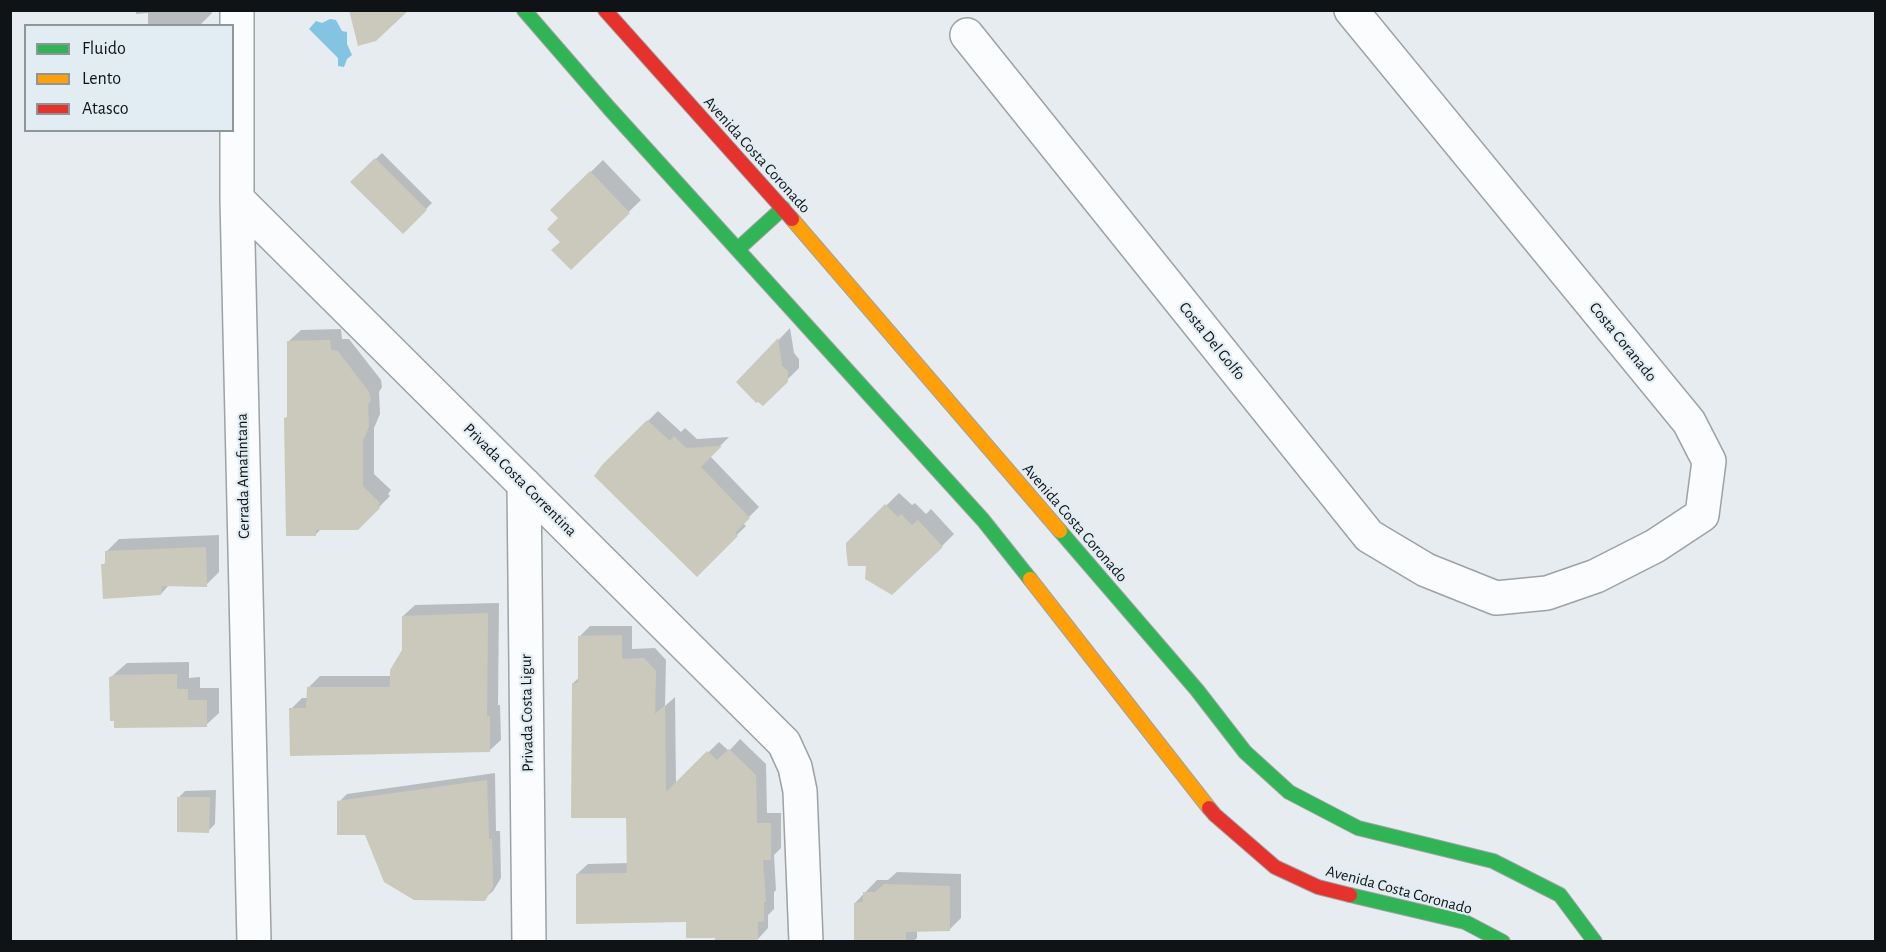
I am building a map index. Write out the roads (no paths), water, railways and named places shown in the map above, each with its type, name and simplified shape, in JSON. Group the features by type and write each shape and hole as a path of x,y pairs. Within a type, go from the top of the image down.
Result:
{"street":[{"name":"Cerrada Amafintana","path":"237,10 237,199 254,942"},
{"name":"Avenida Costa Coronado","path":"524,10 609,108 983,520 1215,815 1275,867 1318,887 1465,922 1503,942"},
{"name":"Avenida Costa Coronado","path":"605,10 783,208 1197,690 1245,752 1289,792 1358,828 1493,861 1551,890 1560,895 1594,942"},
{"name":"Costa Coranado","path":"1351,10 1689,422 1709,461 1702,515 1655,546 1596,576 1547,593 1496,598"},
{"name":"Costa Del Golfo","path":"967,34 1369,536 1425,570 1496,598"},
{"name":"Privada Costa Correntina","path":"237,199 783,743 795,766 800,791 806,942"},
{"path":"738,249 783,208"},
{"name":"Privada Costa Ligur","path":"524,484 530,942"}],"water":[{"path":"330,19 336,20 342,31 347,32 347,44 352,55 347,59 344,67 338,66 338,58 309,29 316,21 322,23"}]}
